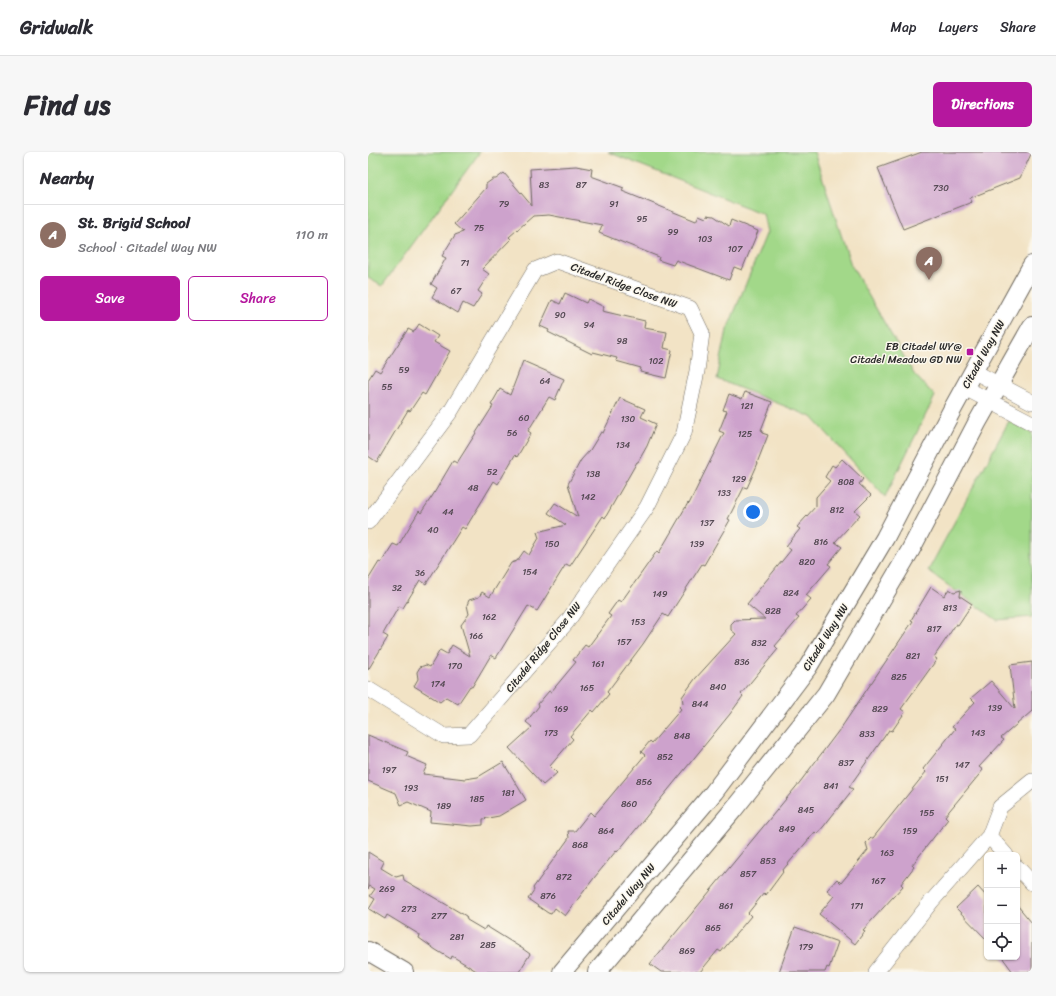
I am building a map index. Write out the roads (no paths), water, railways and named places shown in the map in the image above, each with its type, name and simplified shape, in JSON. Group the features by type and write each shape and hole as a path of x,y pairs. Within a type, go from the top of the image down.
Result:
{"street":[{"name":"Citadel Ridge Close NW","path":"368,522 451,411 535,270 557,261 690,308 702,333 697,371 684,433 647,507 567,622 469,735 444,736 368,689"},
{"name":"Citadel Way NW","path":"562,972 714,792 808,667 885,538 973,371 1032,265"},
{"path":"597,972 733,810 826,694 910,551 989,401 1032,326"},
{"path":"973,371 1032,402"},
{"path":"964,388 1032,423"},
{"path":"885,538 910,551"},
{"path":"876,972 931,902 989,836 1000,807 1032,781"},
{"path":"714,792 733,810"},
{"path":"989,836 1003,852"},
{"path":"1020,870 1032,883"},
{"path":"368,951 404,972"}],"place":[{"name":"St. Brigid School","path":"929,280"},
{"name":"EB Citadel WY@ Citadel Meadow GD NW","path":"970,352"}]}
